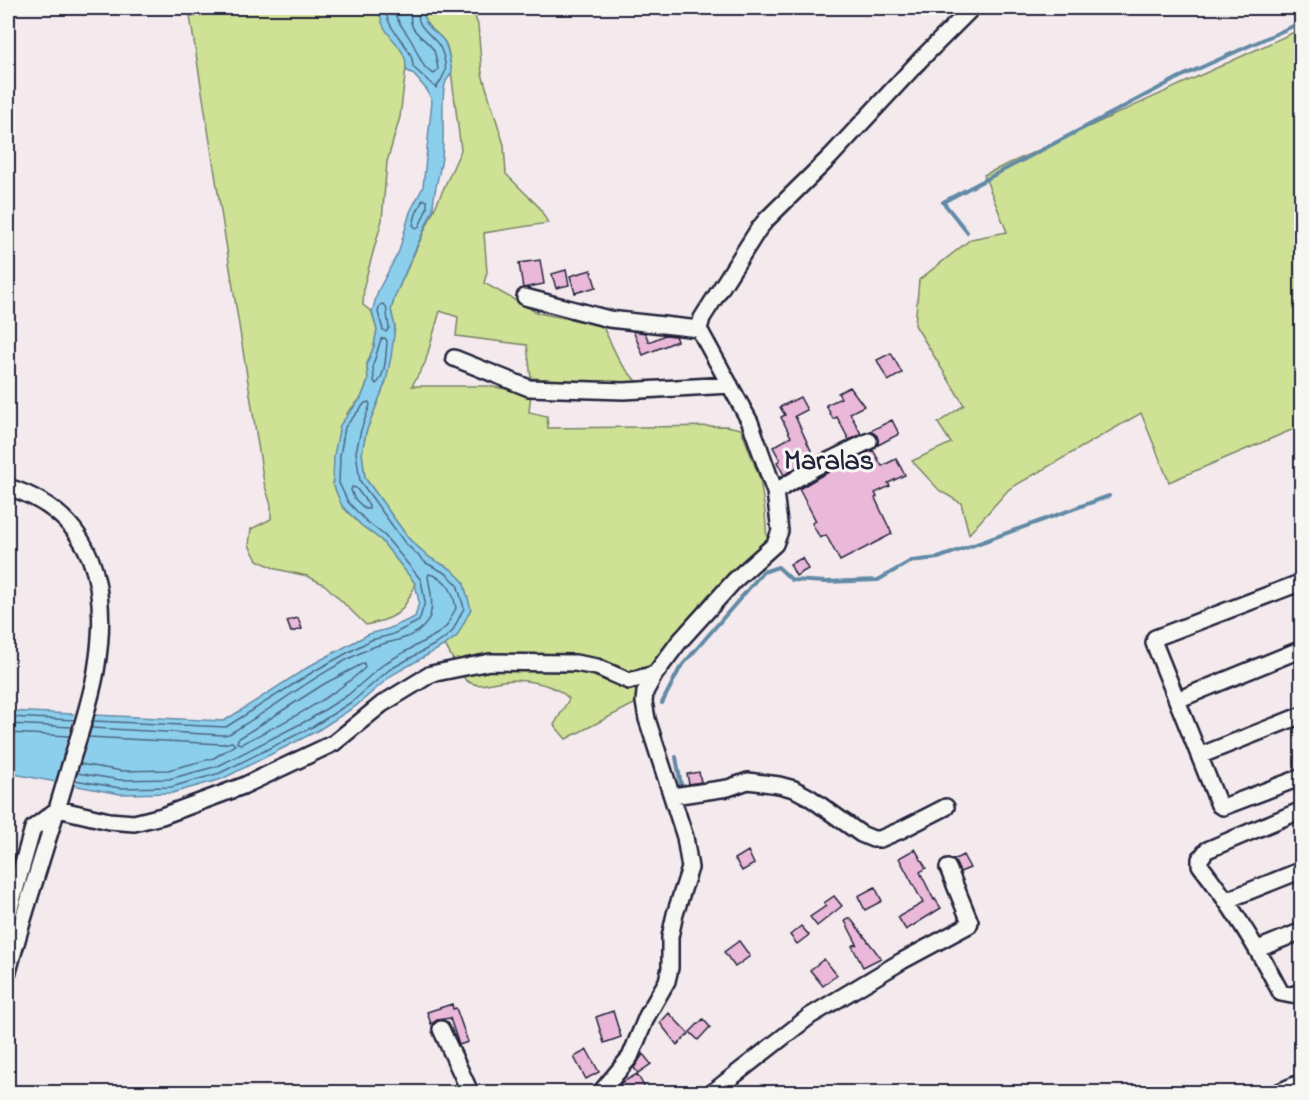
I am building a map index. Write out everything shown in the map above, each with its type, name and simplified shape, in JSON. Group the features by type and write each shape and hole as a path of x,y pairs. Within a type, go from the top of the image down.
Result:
{"street":[{"path":"604,1091 630,1057 647,1016 668,981 670,936 690,868 685,837 647,719 645,692 655,674 679,642 735,580 775,544 780,531 775,492 750,422 699,328 702,318 766,220 831,156 972,8"},
{"path":"525,297 609,319 699,328"},
{"path":"454,358 529,388 624,391 730,386"},
{"path":"775,492 814,468 869,441"},
{"path":"8,487 32,496 59,513 74,531 91,559 99,591 100,610 94,683 8,972"},
{"path":"1302,582 1155,638 1154,643 1216,800 1223,807 1302,777"},
{"path":"1177,700 1302,649"},
{"path":"60,802 109,821 134,823 162,816 243,786 334,743 381,704 431,674 490,662 575,663 597,667 629,681 655,674"},
{"path":"1199,756 1302,715"},
{"path":"673,796 728,788 748,781 779,785 794,789 809,797 861,834 873,839 901,830 946,807"},
{"path":"8,915 33,828 60,802"},
{"path":"1302,810 1207,850 1200,859 1200,865 1227,900 1258,949 1281,993 1302,992"},
{"path":"712,1092 810,1016 902,961 969,925 970,922 948,868"},
{"path":"1227,900 1302,870"},
{"path":"1258,949 1302,931"},
{"path":"441,1029 470,1092"},
{"path":"1279,1092 1302,1082"}],"green space":[{"path":"213,8 379,8 384,26 407,60 400,117 387,162 382,220 364,285 363,305 372,312 377,330 367,364 368,381 361,398 347,413 342,506 361,525 381,540 415,583 407,602 398,613 366,625 325,585 307,576 276,569 257,560 249,545 251,529 271,519 271,505 264,483 190,16 205,14"},
{"path":"426,8 472,8 478,25 482,74 504,145 506,174 539,207 548,223 484,233 487,272 484,283 538,313 602,325 620,362 641,387 531,378 527,345 456,336 458,317 440,311 425,363 412,386 487,386 531,393 529,412 547,416 548,428 726,426 741,429 760,479 767,540 745,563 708,595 647,670 636,703 566,739 554,725 569,699 556,689 529,681 511,680 481,685 465,679 445,645 457,636 451,569 430,558 409,539 365,478 362,453 366,432 386,381 395,327 391,310 395,296 461,150 448,50 441,37 429,27 424,14"},
{"path":"1301,29 1301,426 1169,482 1141,413 1009,489 969,534 961,503 940,491 912,461 951,443 938,423 964,405 915,325 919,280 971,239 1007,232 984,175"}],"water":[{"path":"379,8 426,8 425,20 445,43 452,72 444,89 443,148 433,209 391,310 395,327 391,357 386,381 366,432 362,453 365,478 409,539 430,558 451,569 463,581 471,609 457,636 392,675 356,706 317,731 222,779 172,793 120,794 8,773 8,711 224,721 313,664 369,634 388,629 415,617 419,602 415,583 381,540 361,525 342,506 333,484 334,455 340,425 361,398 368,381 367,364 377,330 372,312 378,291 399,251 410,212 423,187 432,101 427,90 413,74 406,70 405,57 384,27"}],"pier":[{"path":"75,711 96,712 74,789 54,786"}],"building":[{"path":"540,260 544,284 523,288 519,263"},
{"path":"566,270 569,285 556,288 552,274"},
{"path":"591,270 596,287 575,293 570,276"},
{"path":"633,331 645,333 649,342 665,335 675,336 677,341 643,355"},
{"path":"891,353 902,373 888,381 877,360"},
{"path":"850,387 864,406 850,413 861,434 849,440 837,417 833,419 826,405 841,398 838,393"},
{"path":"800,397 807,410 795,416 814,457 784,475 773,447 791,437 781,417 785,415 780,407"},
{"path":"892,420 899,434 878,445 877,436 870,431"},
{"path":"873,450 882,466 896,459 905,475 888,483 890,486 875,493 877,497 875,498 892,534 840,561 826,535 820,538 812,523 816,521 799,489"},
{"path":"802,558 808,569 796,576 790,564"},
{"path":"298,618 302,629 291,632 287,621"},
{"path":"699,772 701,782 689,784 687,774"},
{"path":"915,849 926,868 920,872 934,900 941,908 906,930 898,917 923,903 899,858"},
{"path":"748,851 754,864 742,871 735,859"},
{"path":"963,855 970,868 960,872 953,860"},
{"path":"875,887 882,901 865,910 858,896"},
{"path":"834,896 842,906 817,926 810,917 826,906 824,903"},
{"path":"850,918 881,958 863,967 852,946 857,944 845,921"},
{"path":"801,926 809,935 797,944 790,935"},
{"path":"739,941 750,956 735,967 724,952"},
{"path":"824,959 837,975 823,986 810,970"},
{"path":"452,1004 453,1009 456,1008 468,1042 459,1045 450,1018 437,1020 431,1024 427,1012"},
{"path":"613,1011 621,1037 604,1043 596,1017"},
{"path":"669,1013 689,1034 677,1045 660,1023"},
{"path":"703,1019 710,1027 698,1040 690,1032"},
{"path":"587,1050 599,1072 586,1079 574,1057"},
{"path":"643,1054 651,1064 638,1073 634,1068"},
{"path":"637,1074 645,1088 638,1092 622,1092 619,1086 621,1083"}],"waterway":[{"path":"967,232 943,202 1180,77 1302,22"},
{"path":"662,703 680,668 763,572 778,567 792,580 826,582 878,580 911,561 938,558 1109,496"},
{"path":"676,757 682,790"}],"district":[{"name":"Maralas","path":"829,459"}]}
